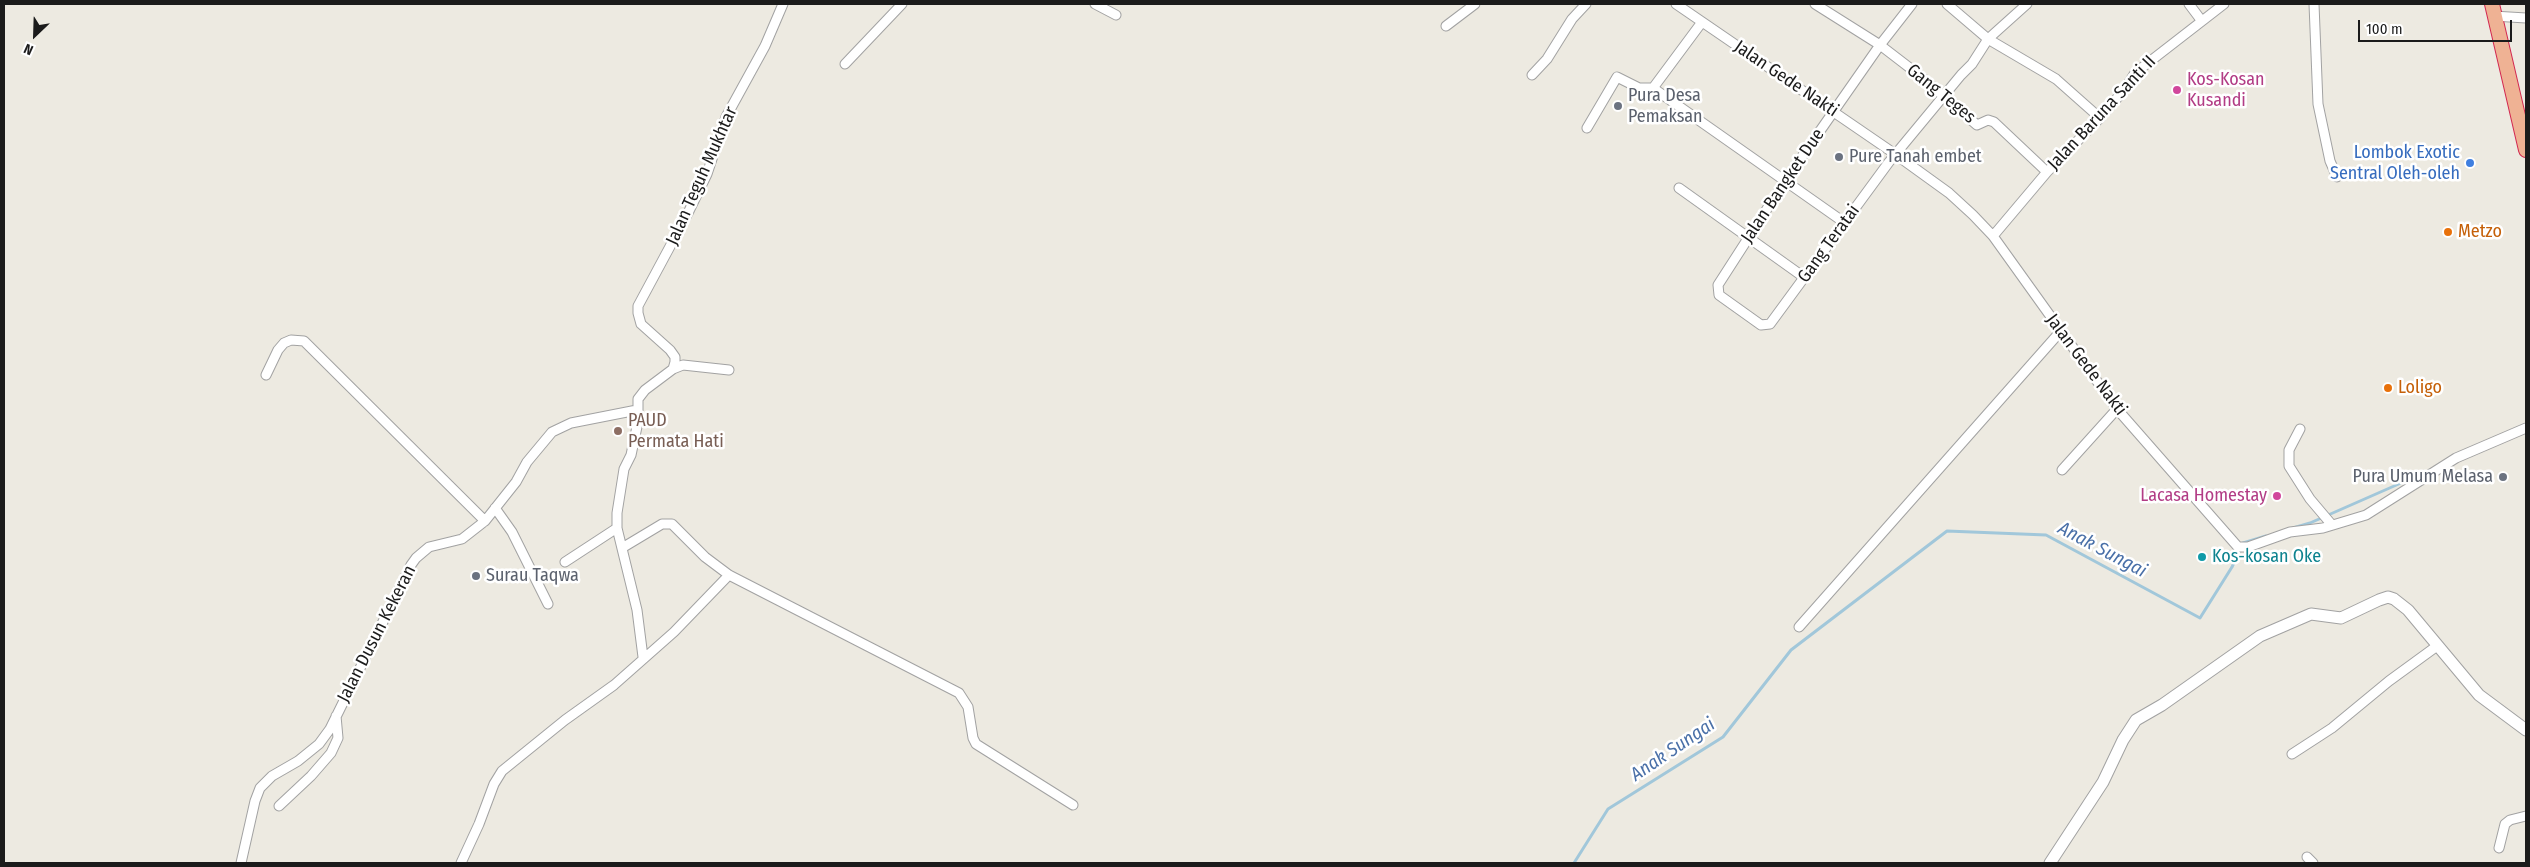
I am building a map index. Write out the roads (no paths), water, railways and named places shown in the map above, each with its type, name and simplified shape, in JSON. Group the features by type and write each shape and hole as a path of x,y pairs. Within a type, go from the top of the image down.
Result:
{"highway":[{"path":"2493,10 2526,150"}],"street":[{"name":"Jalan Teguh Mukhtar","path":"673,369 675,357 641,324 638,306 707,174 726,117 765,46 783,4"},
{"path":"845,64 902,4"},
{"path":"1095,4 1116,16"},
{"path":"1446,26 1475,4"},
{"path":"1532,75 1547,59 1572,20 1586,4"},
{"name":"Gang Teges","path":"1814,4 1880,46 1977,125 1988,120 1994,122 2047,172"},
{"name":"Jalan Bangket Due","path":"1759,324 1719,295 1718,285 1786,181 1880,46 1912,4"},
{"path":"1947,4 1988,39 2056,80 2100,118"},
{"name":"Gang Teratai","path":"1759,324 1766,326 1770,324 1806,278 1895,154 1972,64 1988,39 2027,4"},
{"path":"2189,4 2202,20"},
{"name":"Jalan Baruna Santi II","path":"1993,236 2047,172 2100,118 2146,63 2224,4"},
{"path":"2314,4 2318,104 2330,161 2337,177"},
{"name":"Jalan Gede Nakti","path":"1682,5 1702,22 1895,154 1961,204 1993,236 2117,410 2240,547 2328,519 2366,515 2456,458 2526,428"},
{"path":"2493,10 2526,18"},
{"path":"1653,88 1702,22"},
{"path":"1587,128 1617,77 1639,88 1653,88 1845,223"},
{"path":"1679,188 1806,278"},
{"path":"1800,627 2060,332"},
{"path":"266,375 284,342 291,340 304,341 485,522"},
{"path":"643,657 637,610 617,528 621,482 631,455 638,422 638,405 646,390 673,369 683,365 729,370"},
{"name":"Jalan Dusun Kekeran","path":"241,863 260,788 272,776 298,761 320,744 336,716 411,565 429,547 462,539 485,522 516,482 527,462 552,432 571,423 638,405"},
{"path":"2062,470 2117,410"},
{"path":"2300,429 2289,450 2289,466 2310,499 2328,519"},
{"path":"496,508 512,532 548,604"},
{"path":"622,548 667,523 705,558 729,574 959,693 968,707 973,738 976,744 1073,805"},
{"path":"565,562 617,528"},
{"path":"461,863 479,824 494,784 502,771 565,720 614,685 643,657 674,632 729,574"},
{"path":"2050,863 2103,782 2123,740 2136,720 2162,706 2272,629 2313,614 2341,618 2388,597 2408,610 2479,695 2526,730"},
{"path":"2292,754 2332,728 2437,646"},
{"path":"279,806 312,776 331,753 338,738 336,716"},
{"path":"2499,848 2505,824 2510,820 2526,816"}],"waterway":[{"name":"Anak Sungai","path":"2293,528 2310,523 2426,472"},
{"name":"Anak Sungai","path":"1574,863 1608,809 1723,737 1791,650 1947,531 2046,535 2200,618 2232,567 2243,543 2266,536"}],"place":[{"name":"Kos-Kosan Kusandi","path":"2177,90"},
{"name":"Pura Desa Pemaksan","path":"1618,106"},
{"name":"Pure Tanah embet","path":"1839,157"},
{"name":"Lombok Exotic Sentral Oleh-oleh","path":"2470,163"},
{"name":"Metzo","path":"2448,232"},
{"name":"Loligo","path":"2388,388"},
{"name":"PAUD Permata Hati","path":"618,431"},
{"name":"Pura Umum Melasa","path":"2503,477"},
{"name":"Lacasa Homestay","path":"2277,496"},
{"name":"Kos-kosan Oke","path":"2202,557"},
{"name":"Surau Taqwa","path":"476,576"}]}
